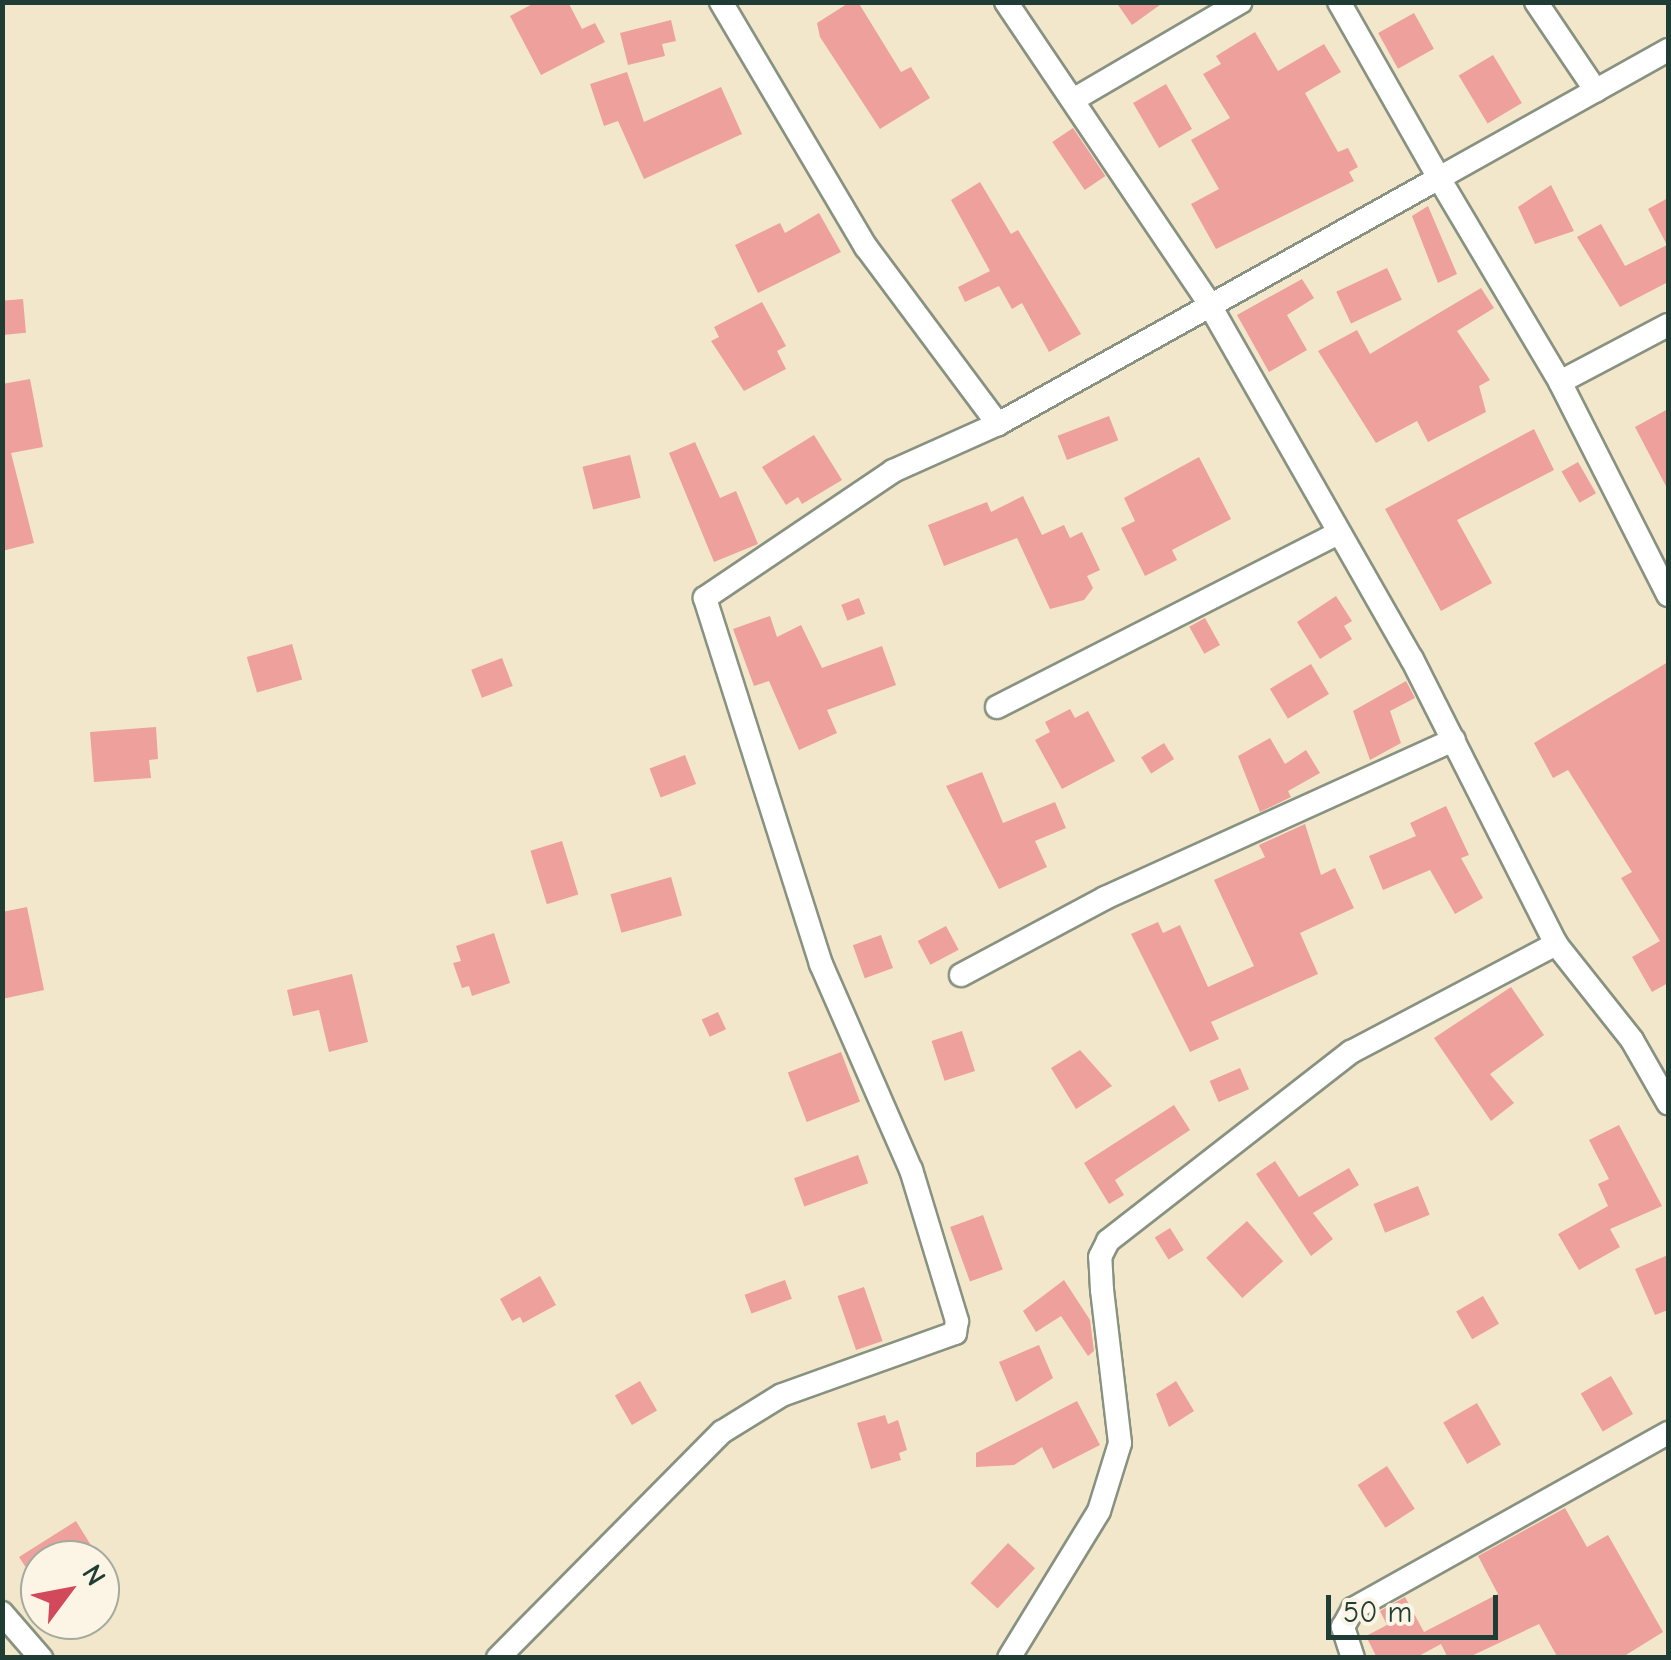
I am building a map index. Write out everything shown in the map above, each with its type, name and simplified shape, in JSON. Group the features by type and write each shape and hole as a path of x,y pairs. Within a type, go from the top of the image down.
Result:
{"street":[{"path":"721,2 866,247 998,424"},
{"path":"1006,2 1208,302 1454,740 1556,944 1610,1008 1668,1102"},
{"path":"1073,100 1241,2"},
{"path":"1339,2 1560,382 1668,596"},
{"path":"1536,2 1596,90"},
{"path":"498,1658 722,1432 782,1395 954,1333 957,1321 911,1170 821,964 705,598 894,471 998,424 1208,302 1668,50"},
{"path":"1560,382 1668,325"},
{"path":"997,706 1337,534"},
{"path":"961,975 1105,898 1454,740"},
{"path":"1009,1658 1099,1510 1120,1443 1100,1257 1108,1242 1351,1052 1556,944"},
{"path":"1353,1658 1343,1627 1353,1609 1668,1433"},
{"path":"2,1613 41,1658"}],"building":[{"path":"536,2 568,2 582,29 595,23 605,42 541,75 510,16"},
{"path":"850,2 858,2 901,72 911,67 930,98 880,129 820,37 817,23"},
{"path":"1116,2 1164,2 1132,25"},
{"path":"1414,13 1434,49 1398,69 1378,33"},
{"path":"671,20 676,41 662,44 665,56 628,65 620,33"},
{"path":"1255,32 1278,71 1324,44 1341,72 1305,93 1338,152 1348,148 1358,167 1349,172 1354,181 1216,249 1191,204 1219,189 1191,140 1230,118 1203,74 1221,64 1216,56"},
{"path":"1493,55 1522,103 1488,124 1459,76"},
{"path":"627,72 644,122 721,87 742,134 644,179 618,121 604,126 590,84"},
{"path":"1166,84 1192,129 1159,148 1133,103"},
{"path":"1073,128 1105,176 1085,190 1052,142"},
{"path":"980,182 1011,234 1018,230 1081,334 1049,352 1022,303 1012,309 999,286 965,302 958,287 990,271 951,200"},
{"path":"1551,185 1574,231 1535,244 1518,207"},
{"path":"1668,198 1668,282 1620,307 1577,237 1601,224 1625,266 1667,245 1648,209"},
{"path":"1428,206 1457,274 1438,283 1412,216"},
{"path":"819,213 841,252 758,293 735,245 780,223 785,233"},
{"path":"1387,268 1402,300 1351,323 1336,292"},
{"path":"1302,279 1314,298 1287,315 1307,350 1269,372 1237,315"},
{"path":"1481,288 1494,308 1457,331 1490,380 1479,386 1486,412 1428,442 1417,421 1376,443 1318,351 1357,330 1370,354"},
{"path":"23,299 26,333 5,335 2,301"},
{"path":"762,302 786,346 777,351 786,369 744,391 711,341 719,337 714,327"},
{"path":"30,379 43,447 11,453 34,543 2,551 2,384"},
{"path":"1668,409 1668,490 1635,427"},
{"path":"1109,416 1118,440 1067,460 1058,436"},
{"path":"1534,429 1554,470 1457,520 1492,583 1441,611 1385,509"},
{"path":"814,435 842,480 802,504 798,497 786,505 762,467"},
{"path":"695,442 720,498 736,491 758,544 714,562 669,453"},
{"path":"630,455 641,498 593,510 582,467"},
{"path":"1199,457 1231,519 1172,550 1177,560 1145,576 1121,528 1135,521 1124,498"},
{"path":"1578,462 1596,493 1580,503 1562,472"},
{"path":"1023,496 1042,535 1064,525 1070,538 1082,532 1100,570 1087,576 1093,588 1084,600 1050,609 1017,538 944,566 928,525 987,502 991,512"},
{"path":"1336,596 1352,621 1344,626 1352,639 1320,659 1297,622"},
{"path":"859,598 865,614 847,621 841,605"},
{"path":"770,616 777,637 801,625 822,668 882,646 896,685 827,710 837,733 799,750 769,681 754,686 733,629"},
{"path":"1205,618 1220,645 1204,654 1189,627"},
{"path":"292,644 302,680 257,693 247,657"},
{"path":"502,658 513,686 482,698 471,670"},
{"path":"1668,662 1668,983 1652,992 1632,957 1660,941 1621,878 1632,872 1568,770 1553,778 1534,743"},
{"path":"1311,664 1329,694 1288,719 1270,689"},
{"path":"1406,681 1415,698 1390,711 1401,743 1370,760 1353,711"},
{"path":"1070,709 1075,718 1088,711 1115,761 1062,789 1035,740 1050,732 1045,722"},
{"path":"156,727 158,759 149,760 151,778 94,782 90,732"},
{"path":"1270,738 1285,764 1306,750 1320,773 1288,791 1291,797 1260,812 1238,756"},
{"path":"1164,743 1174,759 1151,773 1141,757"},
{"path":"685,755 696,784 661,798 650,769"},
{"path":"982,772 1003,823 1055,802 1066,828 1035,841 1047,867 999,889 946,786"},
{"path":"1446,806 1469,855 1461,858 1483,898 1455,914 1430,870 1383,890 1369,856 1416,836 1410,823"},
{"path":"1305,824 1321,875 1335,868 1354,908 1300,933 1318,974 1211,1022 1219,1039 1190,1052 1131,934 1158,922 1163,933 1180,925 1208,987 1254,966 1214,880 1265,857 1259,845"},
{"path":"562,841 578,895 547,904 530,851"},
{"path":"671,877 682,915 621,933 610,894"},
{"path":"27,907 44,990 2,999 2,912"},
{"path":"946,926 959,950 930,965 918,941"},
{"path":"494,933 510,983 472,996 469,986 462,988 453,963 461,961 456,946"},
{"path":"881,935 893,968 865,978 853,945"},
{"path":"352,974 368,1042 329,1052 319,1010 293,1016 287,990"},
{"path":"1511,987 1544,1035 1490,1074 1514,1103 1491,1121 1434,1038"},
{"path":"718,1012 726,1029 710,1037 702,1020"},
{"path":"962,1031 975,1071 945,1081 932,1041"},
{"path":"1080,1050 1112,1086 1076,1109 1051,1068"},
{"path":"841,1052 860,1101 807,1122 788,1072"},
{"path":"1240,1068 1249,1089 1219,1102 1210,1081"},
{"path":"1174,1105 1190,1130 1115,1180 1124,1195 1109,1204 1084,1163"},
{"path":"1619,1125 1662,1206 1610,1229 1620,1247 1579,1270 1558,1234 1608,1206 1598,1184 1609,1179 1589,1140"},
{"path":"858,1155 868,1183 804,1206 794,1178"},
{"path":"1275,1161 1299,1197 1349,1168 1359,1185 1313,1213 1333,1239 1311,1256 1256,1174"},
{"path":"1418,1186 1430,1215 1385,1233 1373,1204"},
{"path":"983,1215 1003,1270 970,1281 950,1227"},
{"path":"1247,1221 1283,1261 1242,1298 1206,1258"},
{"path":"1170,1228 1184,1250 1169,1260 1155,1238"},
{"path":"1668,1255 1668,1310 1655,1315 1635,1269"},
{"path":"540,1276 556,1305 523,1323 520,1317 512,1321 500,1299"},
{"path":"785,1280 792,1299 751,1314 745,1295"},
{"path":"1064,1280 1090,1320 1094,1351 1088,1356 1061,1316 1036,1332 1023,1311"},
{"path":"864,1287 883,1341 856,1350 838,1296"},
{"path":"1483,1296 1499,1324 1472,1339 1456,1312"},
{"path":"1039,1345 1053,1378 1016,1402 999,1362"},
{"path":"1611,1376 1633,1414 1603,1432 1581,1394"},
{"path":"640,1381 657,1410 632,1425 615,1396"},
{"path":"1176,1381 1194,1411 1169,1427 1156,1394"},
{"path":"1077,1401 1100,1445 1053,1469 1042,1447 1014,1465 976,1467 976,1453"},
{"path":"1477,1403 1501,1445 1467,1464 1443,1422"},
{"path":"885,1415 888,1424 898,1420 907,1450 899,1453 901,1460 871,1469 857,1423"},
{"path":"1387,1466 1415,1509 1385,1528 1358,1485"},
{"path":"1565,1508 1587,1547 1608,1535 1663,1632 1621,1658 1558,1658 1539,1624 1467,1658 1448,1658 1441,1644 1415,1658 1377,1658 1366,1636 1387,1625 1380,1611 1405,1597 1424,1632 1498,1594 1478,1556"},
{"path":"76,1521 88,1540 46,1540"},
{"path":"1008,1543 1035,1568 998,1608 970,1583"}]}
